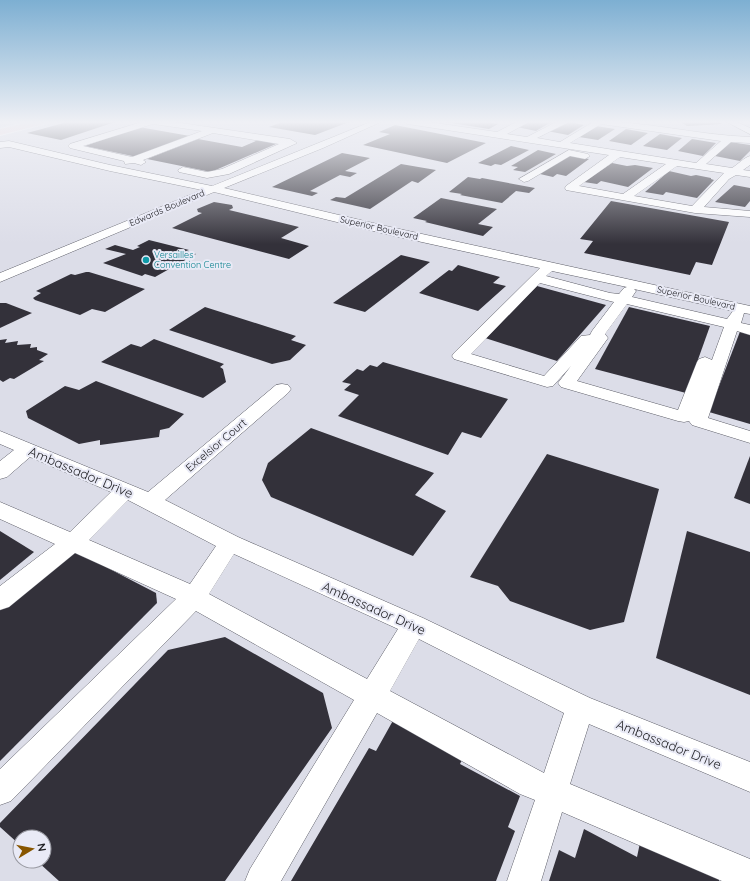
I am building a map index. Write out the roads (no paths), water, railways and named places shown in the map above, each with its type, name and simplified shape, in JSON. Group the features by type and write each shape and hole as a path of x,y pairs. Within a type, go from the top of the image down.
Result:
{"street":[{"name":"Superior Boulevard","path":"85,162 213,189 390,231 738,307"},
{"path":"110,168 127,162"},
{"path":"145,162 155,164"},
{"path":"177,169 207,175 225,172 246,162"},
{"name":"Edwards Boulevard","path":"0,278 280,162"},
{"path":"524,179 553,162"},
{"path":"604,162 570,188 694,210 750,214"},
{"path":"651,162 730,174 750,174"},
{"path":"698,167 702,162"},
{"path":"694,210 730,174 749,163"},
{"path":"625,198 670,165 698,167 750,180"},
{"path":"550,266 460,356 547,382 590,335 596,334 634,284"},
{"path":"537,278 750,330"},
{"path":"596,334 600,338 567,383 684,417 726,324 738,307"},
{"path":"726,324 698,421 739,437"},
{"name":"Excelsior Court","path":"150,501 282,389"},
{"name":"Ambassador Drive","path":"0,437 150,501 230,543 414,625 580,707 750,777"},
{"path":"0,472 28,449"},
{"path":"0,600 73,542 124,491"},
{"path":"0,510 194,597 531,783 750,876"},
{"path":"0,790 194,597 230,543"},
{"path":"262,881 414,625"},
{"path":"524,881 580,707"}],"place":[{"name":"Versailles Convention Centre","path":"146,260"}]}
